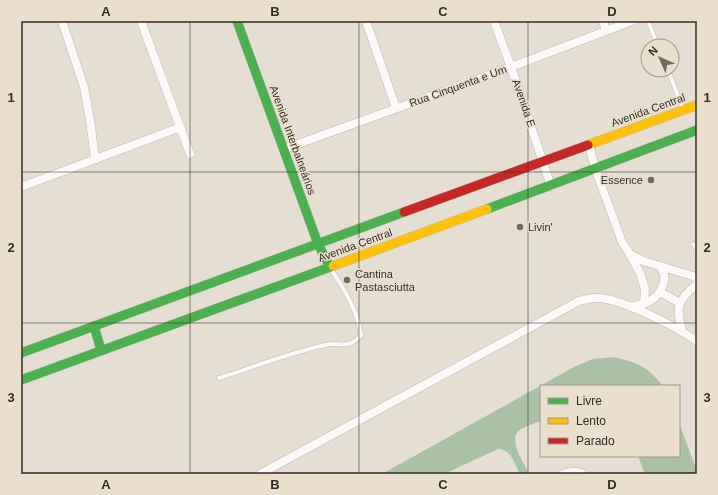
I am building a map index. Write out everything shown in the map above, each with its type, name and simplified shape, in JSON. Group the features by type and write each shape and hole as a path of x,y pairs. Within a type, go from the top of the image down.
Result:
{"main road":[{"name":"Avenida Interbalneários","path":"237,21 318,244 330,267"},
{"name":"Avenida Central","path":"21,352 697,105"},
{"name":"Avenida Central","path":"21,380 551,186 697,130"},
{"path":"94,326 101,350"}],"street":[{"path":"62,21 84,87 95,159"},
{"path":"141,21 190,154"},
{"path":"366,21 396,108"},
{"name":"Avenida E","path":"494,21 544,161 551,186"},
{"path":"603,21 606,30"},
{"name":"Rua Cinquenta e Um","path":"284,149 511,67 632,21"},
{"path":"21,188 181,127"},
{"path":"589,145 595,168 622,242 640,273 645,289 644,304"},
{"path":"630,254 642,261 693,276 697,279"},
{"path":"631,307 644,304 657,297 665,282 665,274 660,266"},
{"path":"682,331 679,319 680,303 685,293 697,284"},
{"path":"660,292 680,303"},
{"path":"260,474 579,301 597,297 615,301 682,331 697,341"},
{"path":"563,474 572,471 583,474"}],"lane":[{"path":"648,21 655,38"},
{"path":"671,78 684,110"},
{"path":"694,244 697,248"},
{"path":"219,378 327,344 348,345 355,342 361,335 360,326 348,296 330,267"}],"shaded area":[{"path":"614,357 630,361 642,366 662,385 542,385 574,367 593,359"},
{"path":"540,386 540,421 521,429 515,438 520,457 529,474 520,474 509,454 498,449 444,474 382,474"},
{"path":"680,426 697,474 645,474 638,457 680,457"}],"traffic: fast":[{"path":"237,21 318,244 330,267"},
{"path":"487,209 697,130"},
{"path":"21,353 404,212"},
{"path":"21,380 333,266"},
{"path":"94,326 101,350"}],"traffic: slow":[{"path":"588,145 697,105"},
{"path":"333,266 487,209"}],"traffic: jam":[{"path":"404,212 588,145"}],"place":[{"name":"Essence","path":"651,180"},
{"name":"Livin'","path":"520,227"},
{"name":"Cantina Pastasciutta","path":"347,280"}]}
